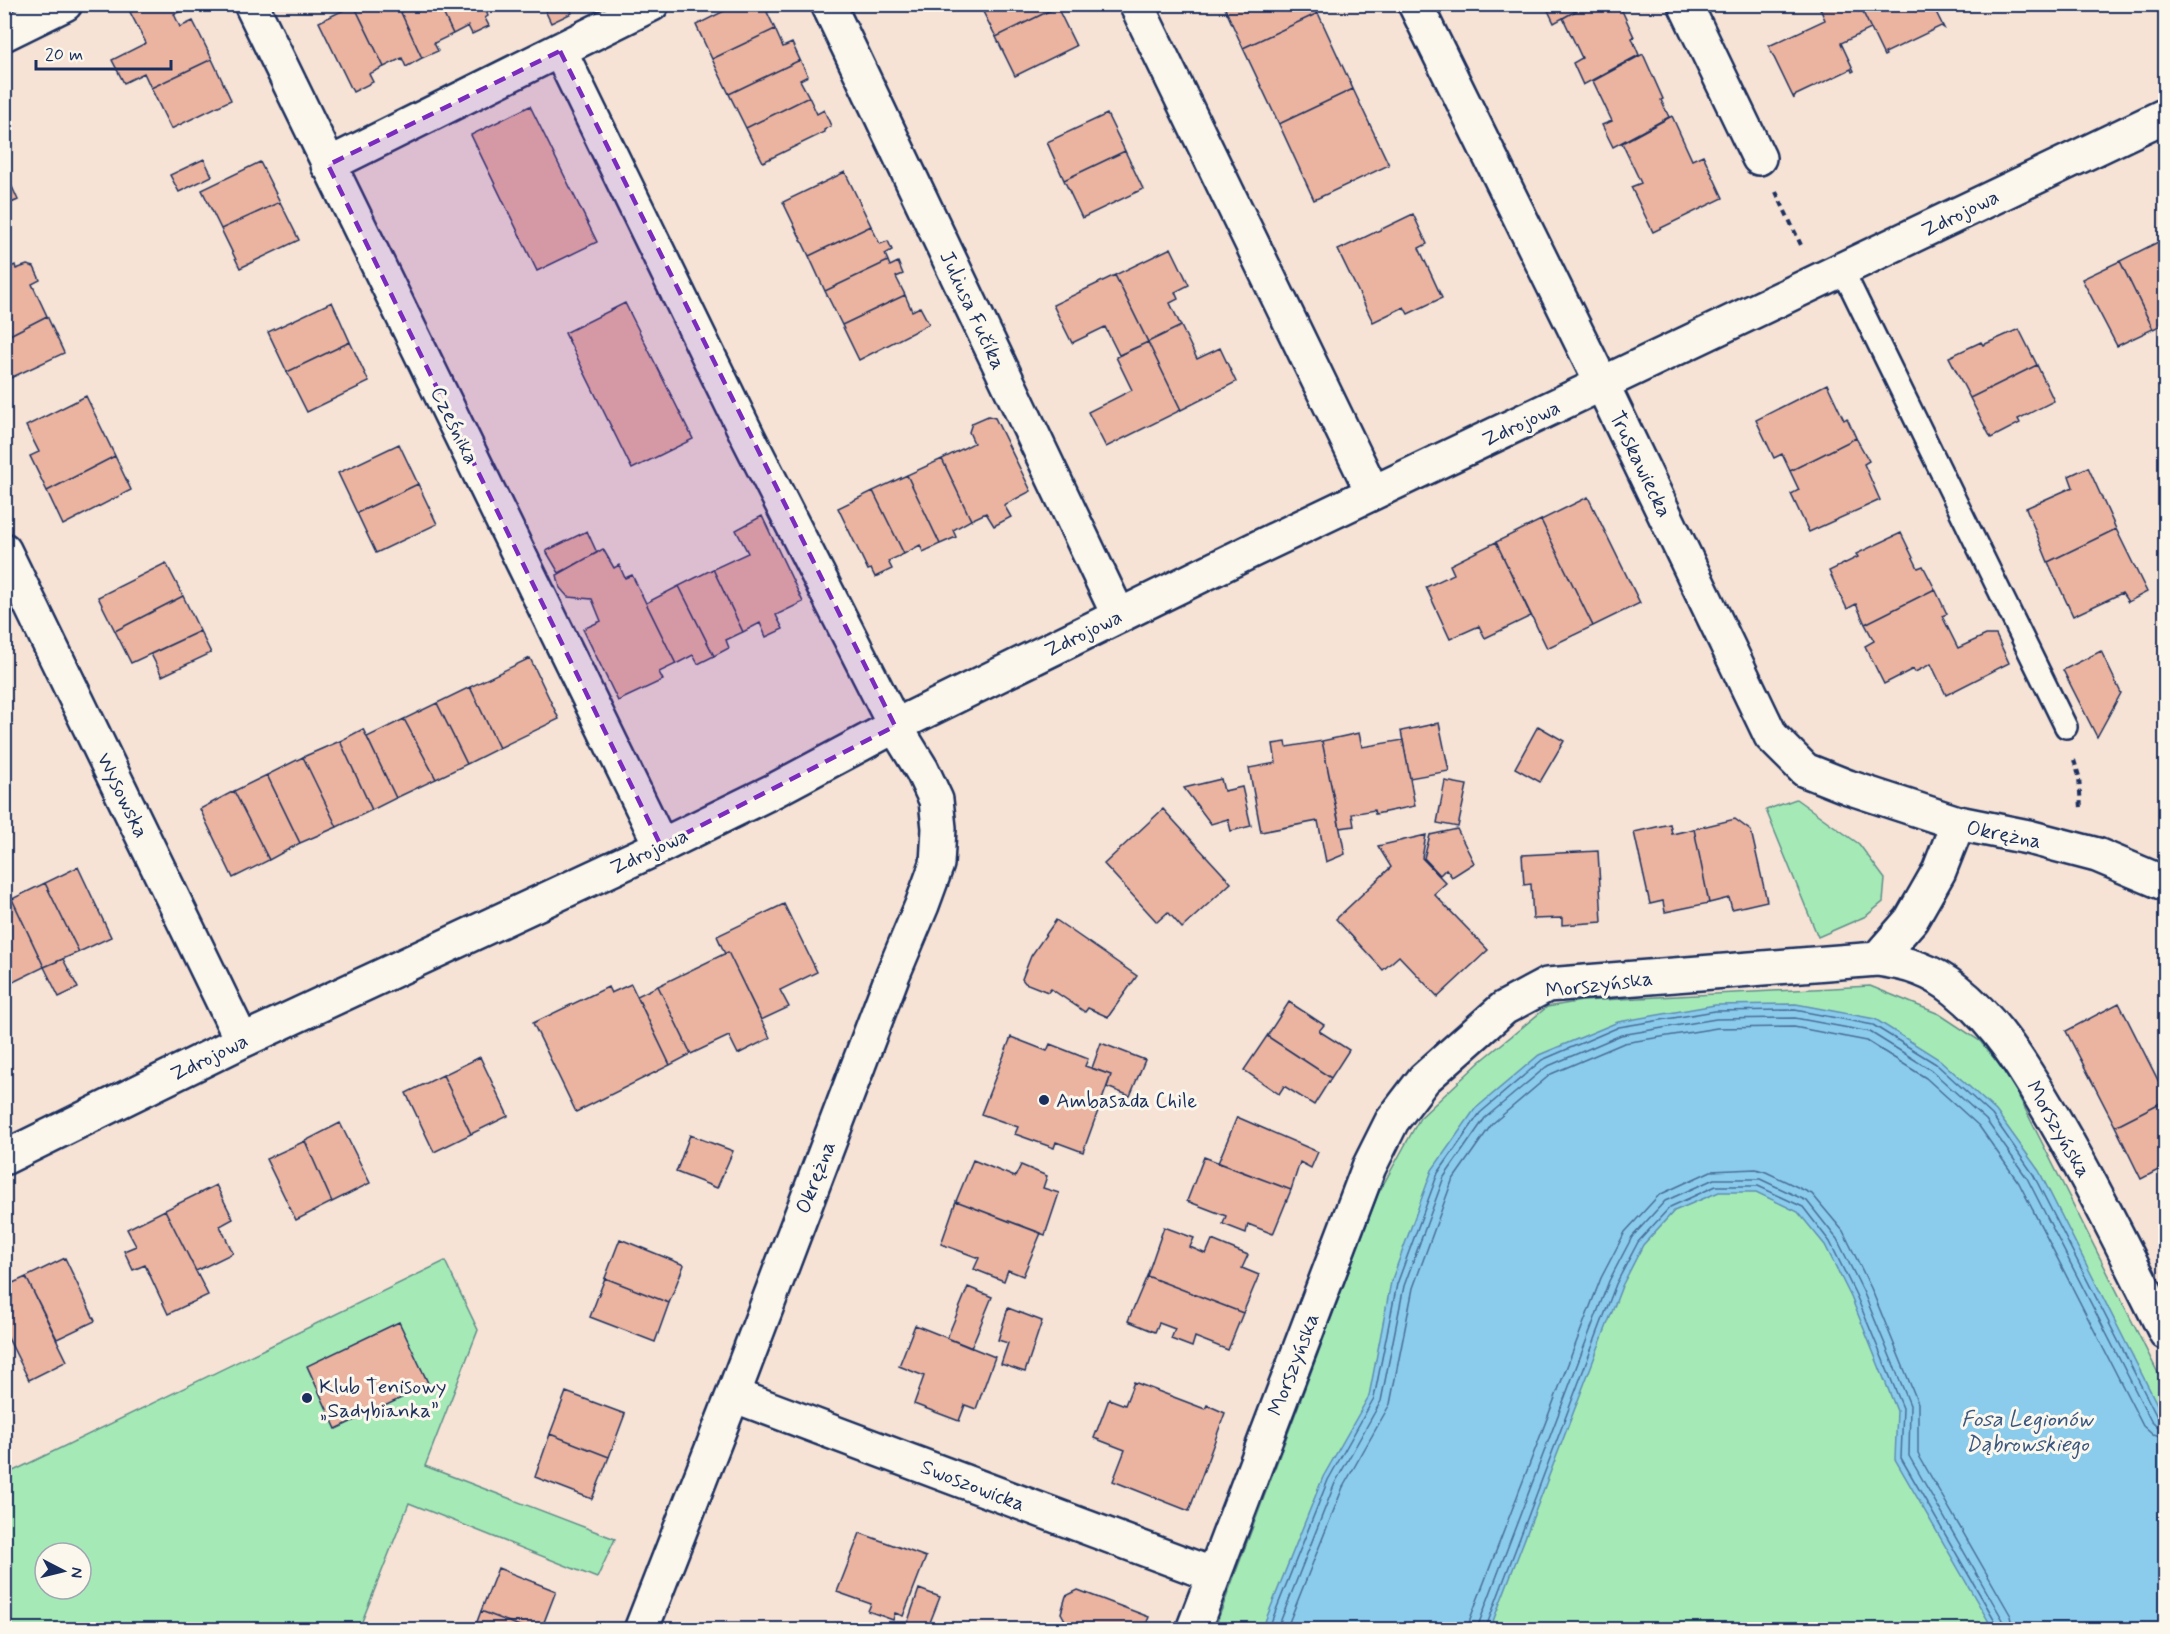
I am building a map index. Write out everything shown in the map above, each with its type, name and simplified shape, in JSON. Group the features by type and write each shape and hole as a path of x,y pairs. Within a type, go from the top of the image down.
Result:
{"street":[{"name":"Cześnika","path":"251,4 661,846"},
{"path":"328,165 652,4"},
{"name":"Juliusa Fučíka","path":"828,4 1119,616"},
{"path":"1136,4 1373,493"},
{"name":"Truskawiecka","path":"1415,4 1602,384 1771,736 1805,770 1848,787 1958,823"},
{"path":"1685,4 1759,158"},
{"path":"4,34 60,6"},
{"name":"Okrężna","path":"560,51 748,437 895,726 922,770 936,800 939,828 937,864 922,905 893,974 733,1395 640,1629"},
{"name":"Zdrojowa","path":"4,1158 242,1041 661,846 773,791 895,726 1119,616 2166,115"},
{"name":"Wysowska","path":"4,550 242,1041"},
{"name":"Okrężna","path":"1877,959 1911,920 1939,871 1958,823 2028,837 2097,855 2166,884"},
{"name":"Morszyńska","path":"1193,1629 1369,1167 1392,1121 1424,1079 1457,1048 1504,1008 1547,986 1877,959 1904,962 1928,972 1956,990 1993,1025 2012,1050 2091,1183 2166,1333"},
{"name":"Swoszowicka","path":"733,1395 1214,1575"}],"lane":[{"path":"1842,269 2066,727"}],"path":[{"path":"1759,158 1802,246"},
{"path":"2066,727 2079,776 2081,814"}],"highlighted area":[{"path":"560,51 895,726 661,846 328,165"}],"green space":[{"path":"1796,799 1859,844 1885,879 1883,902 1866,916 1818,937 1766,810"},
{"name":"Fosa Legionów Dąbrowskiego","path":"1870,986 1939,1014 1980,1041 2009,1077 2165,1387 2165,1629 1214,1630 1378,1194 1420,1118 1481,1061 1547,1007 1582,1001"},
{"name":"Klub Tenisowy „Sadybianka”","path":"445,1261 478,1330 425,1466 615,1539 597,1578 409,1503 359,1629 5,1630 5,1475"}],"water":[{"name":"Fosa Legionów Dąbrowskiego","path":"1796,1004 1875,1019 1940,1060 1996,1111 2039,1171 2165,1420 2165,1629 1993,1629 1895,1459 1897,1411 1851,1297 1825,1245 1798,1212 1756,1192 1719,1192 1674,1211 1643,1245 1622,1286 1490,1629 1262,1629 1323,1477 1369,1396 1391,1282 1432,1170 1475,1109 1539,1055 1618,1022 1715,1005"}],"building":[{"path":"147,4 181,4 184,10 174,14 180,27 193,21 212,59 151,88 144,73 124,83 112,60 146,43 130,12"},
{"path":"397,4 422,58 406,67 402,58 384,67 354,5"},
{"path":"397,4 439,4 453,34 434,43 438,51 422,58"},
{"path":"439,4 483,4 489,26 472,34 468,26 453,34"},
{"path":"542,4 568,4 572,13 551,23"},
{"path":"738,4 773,4 775,8 767,12 775,29 712,59 696,25"},
{"path":"979,4 1056,4 1057,7 996,37"},
{"path":"1223,4 1313,4 1318,13 1243,48"},
{"path":"1545,4 1588,4 1554,23"},
{"path":"1588,4 1619,4 1634,37 1632,38 1639,55 1583,85 1573,63 1582,58 1563,18"},
{"path":"1818,4 1859,4 1871,29 1841,43 1854,71 1852,72 1851,69 1794,96 1794,99 1768,45 1825,20"},
{"path":"1859,4 1932,4 1944,28 1941,26 1885,53 1884,56"},
{"path":"354,5 384,67 369,74 373,82 353,92 319,22"},
{"path":"1057,7 1076,46 1015,76 996,37"},
{"path":"1318,13 1353,89 1279,124 1243,48"},
{"path":"775,29 783,47 792,43 800,60 729,94 712,59"},
{"path":"1643,54 1669,117 1613,147 1602,125 1612,121 1593,81"},
{"path":"212,59 231,100 171,129 151,88"},
{"path":"800,60 808,76 800,80 809,97 746,128 729,94"},
{"path":"1353,89 1389,165 1314,200 1279,124"},
{"path":"809,97 817,114 824,110 831,126 824,130 825,132 763,162 746,128"},
{"path":"530,106 597,242 537,271 471,135"},
{"path":"1107,114 1125,151 1064,180 1047,142"},
{"path":"1672,116 1692,160 1703,155 1723,198 1653,232 1631,187 1641,183 1622,143"},
{"path":"1125,151 1143,189 1082,218 1064,180"},
{"path":"204,159 212,176 179,192 170,175"},
{"path":"260,162 280,202 221,229 202,190"},
{"path":"4,169 18,200 4,206"},
{"path":"845,172 871,226 809,256 783,202"},
{"path":"280,202 299,240 240,268 221,229"},
{"path":"1413,214 1427,244 1419,248 1442,298 1408,314 1404,307 1373,322 1338,250"},
{"path":"871,226 880,244 888,241 892,250 885,254 888,261 825,291 809,256"},
{"path":"2160,241 2166,253 2166,323 2153,329 2120,261"},
{"path":"1171,248 1189,285 1175,292 1178,299 1170,303 1181,326 1148,342 1115,275"},
{"path":"888,261 890,266 898,262 903,274 896,277 905,295 842,325 825,291"},
{"path":"2120,261 2153,329 2117,346 2082,279"},
{"path":"15,265 16,269 27,265 34,267 40,280 32,284 47,316 4,338 4,270"},
{"path":"1115,275 1148,342 1119,355 1105,327 1072,343 1053,305"},
{"path":"905,295 912,311 920,307 929,324 859,360 842,325"},
{"path":"332,302 350,342 287,372 268,332"},
{"path":"625,303 693,439 632,469 565,333"},
{"path":"47,316 64,353 4,381 4,338"},
{"path":"1181,326 1197,359 1220,348 1236,382 1181,410 1148,342"},
{"path":"2019,329 2037,365 1970,398 1949,357 1981,342 1983,345"},
{"path":"350,342 369,382 307,412 287,372"},
{"path":"1148,342 1181,410 1106,447 1088,412 1132,390 1116,357"},
{"path":"2037,365 2054,401 2018,419 2020,423 1991,438 1970,398"},
{"path":"1827,384 1844,420 1847,418 1856,438 1790,471 1782,454 1774,458 1756,420"},
{"path":"86,396 115,456 47,491 30,456 39,452 26,426"},
{"path":"988,416 995,418 1031,491 1004,505 1011,517 994,526 986,513 971,520 942,459 974,443 969,432 972,423"},
{"path":"1856,438 1869,461 1864,464 1880,500 1809,532 1791,494 1799,490 1790,471"},
{"path":"399,444 418,484 357,513 338,473"},
{"path":"115,456 131,490 63,525 47,491"},
{"path":"942,459 971,520 953,530 956,537 940,544 907,475"},
{"path":"2088,467 2116,529 2048,562 2026,508 2073,487 2069,476"},
{"path":"907,475 940,544 923,552 920,545 904,554 873,491"},
{"path":"418,484 437,524 376,553 357,513"},
{"path":"873,491 904,554 888,561 892,569 875,577 871,569 868,570 838,508"},
{"path":"1588,497 1640,603 1593,626 1541,520"},
{"path":"762,516 803,602 776,615 783,629 766,637 760,623 743,632 713,569 748,553 736,530"},
{"path":"1541,520 1593,626 1547,648 1496,542"},
{"path":"2116,529 2147,592 2128,602 2122,593 2073,616 2048,562"},
{"path":"587,531 597,553 559,573 546,551"},
{"path":"1901,533 1918,568 1923,566 1935,589 1865,624 1856,604 1847,609 1829,571 1858,557 1856,554"},
{"path":"1496,542 1531,616 1485,638 1479,626 1450,639 1426,587 1454,574 1450,565"},
{"path":"603,549 614,568 619,565 625,578 632,575 676,664 659,672 663,680 618,701 583,629 601,621 592,599 568,597 560,588 557,575"},
{"path":"166,563 183,596 115,631 98,597"},
{"path":"713,569 743,632 726,640 729,648 714,656 679,586"},
{"path":"679,586 714,656 698,664 693,655 676,664 646,603"},
{"path":"1935,589 1947,614 1942,616 1958,648 1986,635 1996,635 2009,663 1946,695 1931,664 1915,672 1913,669 1884,684 1865,646 1874,641 1865,624"},
{"path":"183,596 200,631 131,663 115,631"},
{"path":"200,631 211,653 162,676 151,654"},
{"path":"2101,651 2121,693 2097,737 2063,670"},
{"path":"530,658 559,719 499,748 470,687"},
{"path":"470,687 499,748 467,764 437,703"},
{"path":"437,703 467,764 436,779 404,719"},
{"path":"4,710 12,725 4,728"},
{"path":"404,719 436,779 396,798 367,737"},
{"path":"1439,723 1449,771 1410,778 1401,731"},
{"path":"1538,726 1564,741 1540,782 1515,768"},
{"path":"363,729 396,798 372,810 340,741"},
{"path":"1359,733 1362,747 1403,740 1415,806 1375,814 1374,810 1352,814 1354,826 1340,828 1322,741"},
{"path":"340,741 372,810 337,827 303,757"},
{"path":"1322,741 1345,854 1326,862 1318,821 1261,832 1249,768 1276,763 1273,744 1286,742 1287,747"},
{"path":"303,757 337,827 300,843 267,775"},
{"path":"267,775 300,843 269,860 234,791"},
{"path":"1221,779 1224,791 1242,787 1251,826 1231,831 1228,819 1211,824 1184,788"},
{"path":"1445,781 1467,785 1458,827 1437,823"},
{"path":"234,791 269,860 233,878 200,809"},
{"path":"1163,809 1231,883 1182,928 1168,912 1157,922 1104,864"},
{"path":"1735,819 1751,831 1767,901 1732,909 1729,898 1709,903 1694,829"},
{"path":"1670,824 1672,834 1694,829 1709,903 1665,912 1663,901 1650,904 1634,832"},
{"path":"1457,829 1474,863 1452,877 1446,869 1440,875 1424,858 1430,835"},
{"path":"1426,835 1422,858 1446,883 1434,894 1488,950 1438,997 1399,956 1383,970 1336,919 1391,867 1378,846"},
{"path":"1598,851 1602,922 1562,925 1562,918 1533,919 1531,884 1524,885 1522,855"},
{"path":"78,867 111,937 79,952 45,883"},
{"path":"45,883 79,952 44,967 12,899"},
{"path":"12,899 44,967 9,984 4,975 4,902"},
{"path":"784,904 817,972 780,990 789,1007 761,1020 728,952 725,954 717,936"},
{"path":"1056,920 1137,976 1108,1017 1088,1008 1085,1012 1051,989 1048,992 1025,983 1022,979 1031,956"},
{"path":"728,952 770,1038 738,1054 729,1036 691,1054 658,986"},
{"path":"63,959 78,988 59,997 44,967"},
{"path":"631,984 670,1065 576,1112 533,1023 608,987 611,993"},
{"path":"658,986 691,1054 670,1065 637,996"},
{"path":"1289,1002 1324,1025 1319,1031 1349,1050 1331,1078 1267,1036"},
{"path":"2119,1003 2166,1100 2115,1126 2066,1031"},
{"path":"1267,1036 1331,1078 1314,1105 1284,1086 1279,1094 1244,1070"},
{"name":"Ambasada Chile","path":"1011,1037 1047,1051 1050,1044 1088,1059 1085,1066 1111,1075 1083,1152 1056,1142 1054,1148 1015,1134 1018,1127 981,1114"},
{"path":"1101,1043 1145,1060 1130,1096 1107,1087 1111,1075 1092,1068"},
{"path":"480,1057 508,1116 471,1134 443,1075"},
{"path":"443,1075 471,1134 434,1152 406,1093"},
{"path":"2166,1100 2166,1166 2141,1179 2115,1126"},
{"path":"1237,1117 1318,1152 1311,1168 1300,1162 1291,1190 1218,1163"},
{"path":"340,1123 370,1183 332,1202 305,1141"},
{"path":"690,1135 733,1151 717,1188 676,1172"},
{"path":"305,1141 332,1202 296,1220 266,1159"},
{"path":"1204,1157 1291,1190 1273,1234 1248,1224 1246,1233 1223,1224 1226,1216 1187,1201"},
{"path":"973,1160 1015,1177 1021,1165 1047,1176 1043,1188 1059,1193 1045,1235 956,1201"},
{"path":"216,1185 233,1219 220,1226 233,1253 196,1271 165,1210"},
{"path":"956,1201 1041,1233 1023,1276 1008,1270 1004,1281 974,1269 979,1258 941,1244"},
{"path":"165,1210 208,1295 168,1314 145,1265 133,1270 124,1251 136,1246 127,1229"},
{"path":"1164,1227 1194,1238 1190,1247 1206,1254 1212,1240 1248,1255 1242,1268 1259,1275 1243,1313 1147,1276"},
{"path":"620,1239 684,1265 669,1303 605,1278"},
{"path":"65,1258 95,1321 57,1339 26,1277"},
{"path":"1147,1276 1243,1313 1228,1350 1195,1337 1192,1347 1171,1339 1175,1329 1159,1323 1155,1332 1128,1321"},
{"path":"26,1277 67,1361 29,1380 7,1336 4,1337 4,1287"},
{"path":"605,1278 669,1303 655,1342 590,1317"},
{"path":"968,1287 992,1297 971,1348 947,1338"},
{"path":"1008,1308 1042,1321 1025,1372 1001,1364 1008,1343 998,1340"},
{"path":"399,1322 429,1385 336,1429 307,1366"},
{"path":"915,1325 995,1357 976,1409 965,1405 959,1421 914,1404 924,1376 899,1366"},
{"path":"1134,1382 1205,1409 1207,1405 1225,1413 1189,1511 1113,1481 1125,1450 1094,1438 1109,1399 1125,1405"},
{"path":"566,1392 625,1414 609,1457 550,1434"},
{"path":"550,1434 609,1457 592,1499 535,1477"},
{"path":"860,1533 926,1557 903,1616 895,1613 893,1620 868,1611 871,1604 837,1592"},
{"path":"498,1568 556,1591 541,1630 530,1630 481,1611"},
{"path":"919,1589 940,1597 927,1630 905,1630"},
{"path":"1078,1590 1149,1617 1144,1630 1064,1630 1066,1622 1061,1613 1066,1596"},
{"path":"481,1611 530,1630 474,1630"}],"place":[{"name":"Ambasada Chile","path":"1044,1100"},
{"name":"Klub Tenisowy „Sadybianka”","path":"307,1398"}]}
